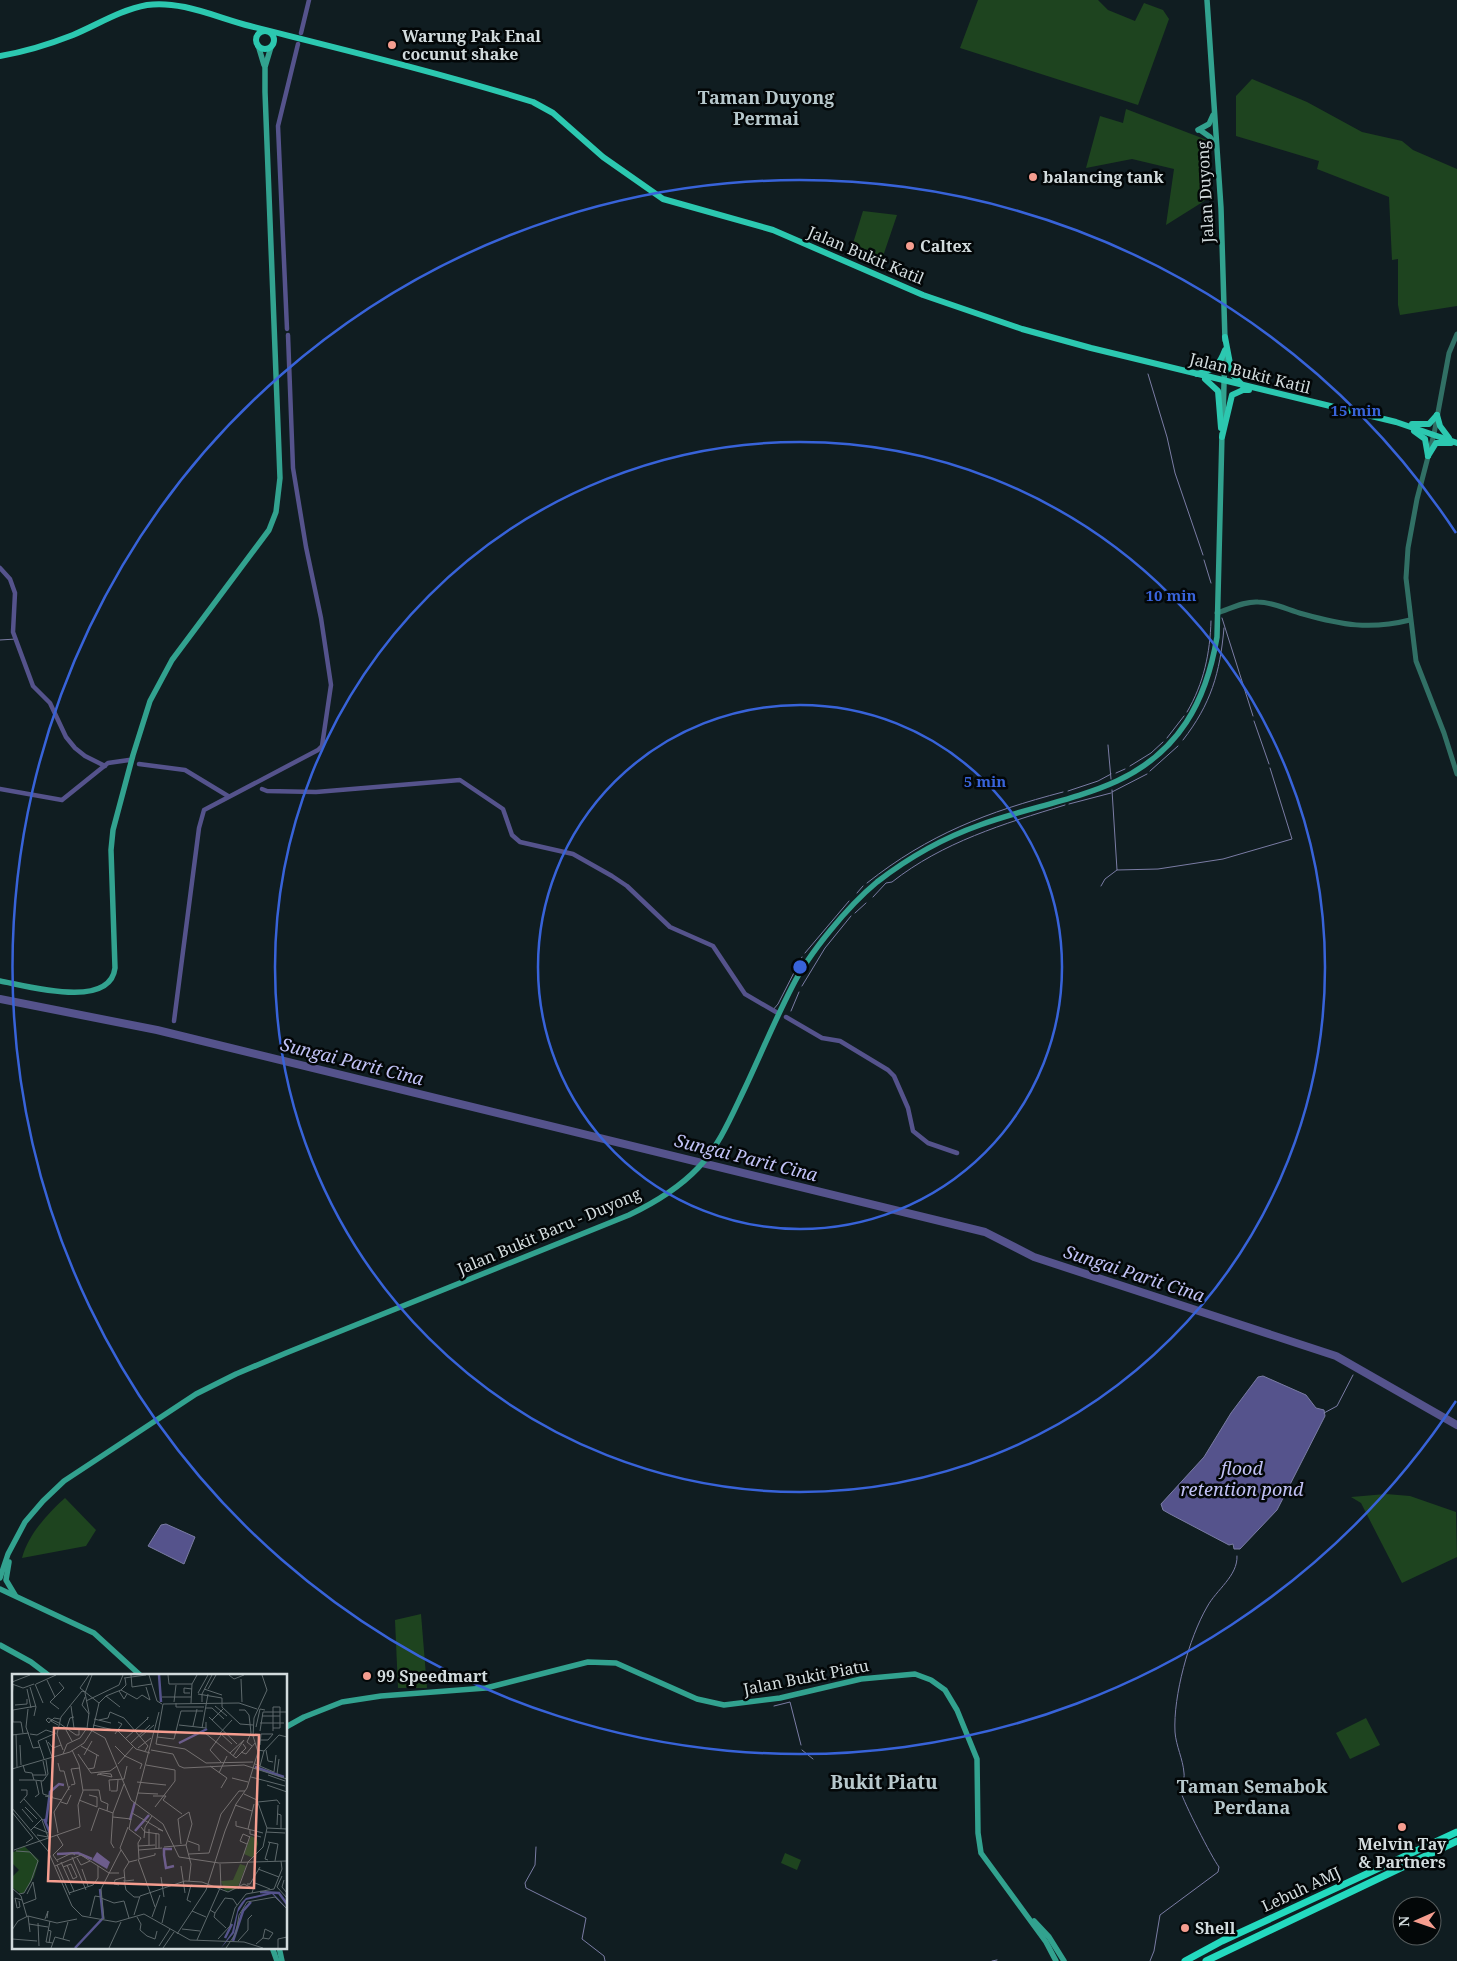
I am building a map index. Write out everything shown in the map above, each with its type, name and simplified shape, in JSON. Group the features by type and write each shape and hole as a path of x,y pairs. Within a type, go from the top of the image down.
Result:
{"highway":[{"name":"Lebuh AMJ","path":"1185,1961 1222,1941 1457,1832"},
{"name":"Lebuh AMJ","path":"1206,1961 1457,1841"}],"main road":[{"name":"Jalan Duyong","path":"1207,0 1217,148 1225,337 1224,382"},
{"path":"0,56 32,49 72,35 126,11 148,5 189,8 244,25 257,44 265,67 280,478 276,512 264,538 172,660 150,701 112,830 115,968 112,980 100,989 70,992 0,981"},
{"name":"Jalan Bukit Katil","path":"244,25 406,66 533,102 553,112 603,157 663,199 773,230 902,286 964,310 1092,348 1265,392 1396,422 1456,443"},
{"path":"257,44 258,34 267,31 274,36 265,67"},
{"path":"257,44 263,49 291,36"},
{"path":"1214,108 1209,124 1199,130 1210,137 1217,148"},
{"path":"1225,337 1232,374 1243,386"},
{"path":"1196,374 1215,369 1220,364 1225,350"},
{"path":"1196,374 1211,382 1218,391 1222,436"},
{"name":"Jalan Bukit Baru - Duyong","path":"0,1578 15,1538 25,1522 43,1501 71,1476 204,1390 278,1356 629,1214 662,1197 697,1169 722,1134 793,985 845,914 889,873 944,840 979,825 1116,782 1151,761 1186,725 1201,699 1212,668 1217,637 1224,382"},
{"path":"1222,436 1232,395 1244,390 1265,392"},
{"path":"1396,422 1423,425 1433,421 1437,415"},
{"path":"1437,415 1444,434 1456,443"},
{"path":"1396,422 1421,434 1426,443 1428,456"},
{"path":"1428,456 1436,443 1456,443"},
{"path":"15,1538 6,1580 9,1589 20,1600"},
{"path":"0,1568 6,1561"},
{"path":"0,1589 20,1600 83,1627 118,1652 139,1674"},
{"path":"0,1645 47,1674"},
{"path":"118,1652 135,1674"},
{"name":"Jalan Bukit Piatu","path":"288,1726 304,1716 342,1702 381,1696 486,1688 588,1662 616,1663 696,1699 724,1705 780,1698 854,1680 915,1674 931,1680 945,1690 965,1726 979,1769 978,1833 981,1853 1028,1917 1057,1961"},
{"name":"Jalan Bukit Piatu","path":"1028,1917 1055,1946 1064,1961"},
{"path":"1055,1946 1057,1961"},
{"path":"272,1948 277,1961"},
{"path":"278,1948 282,1961"},
{"path":"1049,1961 1051,1951"}],"street":[{"path":"1457,334 1449,353 1434,434 1415,507 1406,565 1413,646 1420,675 1444,733 1457,774"},
{"path":"1217,613 1245,604 1259,602 1303,614 1366,627 1380,627 1410,620"}],"green space":[{"path":"978,0 1098,0 1108,10 1135,21 1144,3 1163,10 1169,19 1138,105 960,48"},
{"path":"1252,79 1307,102 1362,132 1402,141 1413,150 1457,169 1457,306 1400,315 1398,305 1398,259 1392,260 1389,197 1317,169 1319,161 1236,136 1236,96"},
{"path":"1126,109 1207,140 1209,198 1166,225 1174,169 1132,159 1086,168 1100,116 1123,123"},
{"path":"863,211 897,215 880,265 850,253"},
{"path":"1386,1494 1410,1496 1456,1512 1457,1557 1402,1583 1361,1503 1351,1497"},
{"path":"65,1498 96,1530 86,1546 22,1558 33,1533"},
{"path":"421,1614 427,1688 398,1688 395,1620"},
{"path":"1366,1718 1380,1745 1350,1759 1336,1733"},
{"path":"785,1853 801,1860 797,1870 781,1863"}],"water":[{"name":"flood retention pond","path":"1263,1376 1306,1395 1316,1408 1324,1410 1325,1416 1277,1510 1240,1549 1234,1549 1233,1544 1229,1545 1163,1510 1161,1504 1204,1457 1231,1413 1258,1377"},
{"path":"166,1524 195,1537 184,1564 148,1546 161,1525"}],"waterway":[{"path":"301,33 309,0"},
{"path":"287,329 278,126 298,44"},
{"path":"174,1021 199,828 204,810 318,750 322,746 331,685 321,618 306,547 293,468 288,335"},
{"path":"1148,374 1167,437 1175,473 1203,555"},
{"path":"1204,560 1211,583"},
{"path":"0,568 10,579 15,593 13,632 33,686 50,703 66,737 75,748 85,756 105,766"},
{"path":"1222,618 1253,716"},
{"path":"1187,712 1198,690 1205,668 1211,621"},
{"path":"1183,740 1201,714 1217,674 1224,628"},
{"path":"0,640 16,639"},
{"path":"1167,738 1184,716"},
{"path":"1254,721 1269,764"},
{"path":"1130,766 1151,753 1163,742"},
{"path":"1108,745 1111,779"},
{"path":"1150,771 1178,746"},
{"path":"0,789 62,800 108,763 129,760"},
{"path":"139,764 185,770 228,796"},
{"path":"1112,790 1117,870 1158,869 1223,859 1292,839 1270,768"},
{"path":"1116,773 1125,769"},
{"path":"1068,791 1098,781 1111,774"},
{"path":"1112,792 1147,774"},
{"path":"262,789 267,791 316,792 460,780 503,809 512,835 520,842 573,854 627,886 670,927 713,946 745,994 776,1012"},
{"path":"867,883 890,866 936,838 984,817 1063,792"},
{"path":"1069,804 1111,793"},
{"path":"873,897 886,883 892,882 912,868 953,845 996,827 1065,805"},
{"path":"1101,886 1105,879 1117,870"},
{"path":"857,893 863,886"},
{"path":"805,953 849,901"},
{"path":"855,913 866,903"},
{"path":"802,986 825,948 851,916"},
{"path":"772,1011 778,1004 802,957"},
{"path":"791,1011 799,992"},
{"name":"Sungai Parit Cina","path":"0,999 157,1030 985,1232 1034,1257 1336,1356 1457,1425"},
{"path":"786,1017 822,1038 840,1041 888,1070 894,1076 908,1108 913,1131 928,1143 957,1153"},
{"path":"1324,1413 1337,1406 1353,1375"},
{"path":"1150,1961 1154,1951 1160,1915 1218,1872 1219,1867 1198,1830 1181,1792 1184,1773 1175,1732 1175,1718 1180,1685 1194,1635 1207,1607 1234,1570 1237,1556"},
{"path":"774,1706 790,1702 801,1745"},
{"path":"802,1750 813,1759"},
{"path":"536,1847 535,1865 525,1883 526,1888 586,1918 582,1939 604,1956 605,1961"},
{"path":"992,1961 997,1960"}],"place":[{"name":"Warung Pak Enal cocunut shake","path":"392,45"},
{"name":"balancing tank","path":"1033,177"},
{"name":"Caltex","path":"910,246"},
{"name":"99 Speedmart","path":"367,1676"},
{"name":"Melvin Tay & Partners","path":"1402,1827"},
{"name":"Shell","path":"1185,1928"}],"district":[{"name":"Taman Duyong Permai","path":"766,108"},
{"name":"Bukit Piatu","path":"884,1782"},
{"name":"Taman Semabok Perdana","path":"1252,1797"}]}
